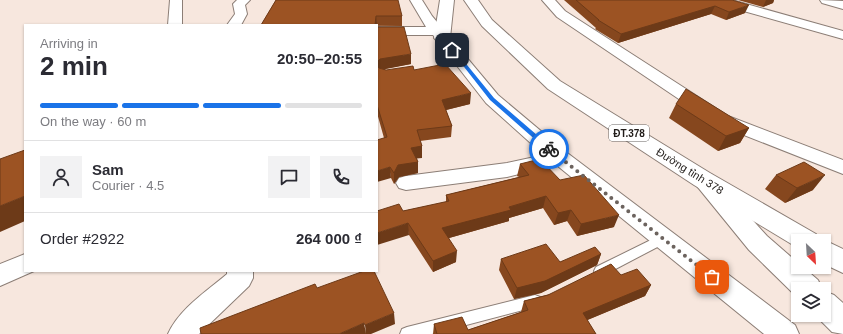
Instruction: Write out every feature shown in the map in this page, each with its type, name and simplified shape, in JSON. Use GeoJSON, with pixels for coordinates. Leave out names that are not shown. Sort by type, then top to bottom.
{"type":"FeatureCollection","features":[{"type":"Feature","properties":{"kind":"main road"},"geometry":{"type":"LineString","coordinates":[[439,34],[447,0]]}},
{"type":"Feature","properties":{"kind":"main road","name":"Đường tỉnh 378"},"geometry":{"type":"LineString","coordinates":[[471,0],[487,23],[554,85],[702,179],[795,234]]}},
{"type":"Feature","properties":{"kind":"main road"},"geometry":{"type":"LineString","coordinates":[[702,179],[758,243],[800,282]]}},
{"type":"Feature","properties":{"kind":"main road"},"geometry":{"type":"LineString","coordinates":[[831,255],[843,262]]}},
{"type":"Feature","properties":{"kind":"main road"},"geometry":{"type":"LineString","coordinates":[[831,311],[843,322]]}},
{"type":"Feature","properties":{"kind":"street"},"geometry":{"type":"LineString","coordinates":[[174,24],[176,0]]}},
{"type":"Feature","properties":{"kind":"street"},"geometry":{"type":"LineString","coordinates":[[235,24],[242,14],[239,4],[244,0]]}},
{"type":"Feature","properties":{"kind":"street"},"geometry":{"type":"LineString","coordinates":[[416,0],[426,18],[439,34],[455,63],[492,99],[559,157],[785,334]]}},
{"type":"Feature","properties":{"kind":"street"},"geometry":{"type":"LineString","coordinates":[[548,0],[561,14],[722,120],[843,168]]}},
{"type":"Feature","properties":{"kind":"street"},"geometry":{"type":"LineString","coordinates":[[720,0],[843,35]]}},
{"type":"Feature","properties":{"kind":"street"},"geometry":{"type":"LineString","coordinates":[[378,31],[439,34]]}},
{"type":"Feature","properties":{"kind":"street"},"geometry":{"type":"LineString","coordinates":[[406,183],[507,170],[559,157]]}},
{"type":"Feature","properties":{"kind":"street"},"geometry":{"type":"LineString","coordinates":[[0,276],[24,264]]}},
{"type":"Feature","properties":{"kind":"street"},"geometry":{"type":"LineString","coordinates":[[182,334],[190,324],[240,278],[240,272]]}},
{"type":"Feature","properties":{"kind":"lane"},"geometry":{"type":"LineString","coordinates":[[586,278],[663,239]]}},
{"type":"Feature","properties":{"kind":"lane"},"geometry":{"type":"LineString","coordinates":[[407,334],[544,299]]}},
{"type":"Feature","properties":{"kind":"building"},"geometry":{"type":"Polygon","coordinates":[[[276,0],[398,0],[402,16],[376,16],[375,24],[262,24],[276,0]]]}},
{"type":"Feature","properties":{"kind":"building"},"geometry":{"type":"Polygon","coordinates":[[[576,0],[732,0],[749,5],[729,12],[715,6],[621,34],[598,20],[576,0]]]}},
{"type":"Feature","properties":{"kind":"building"},"geometry":{"type":"Polygon","coordinates":[[[378,27],[404,27],[411,54],[380,59],[378,61],[378,27]]]}},
{"type":"Feature","properties":{"kind":"building"},"geometry":{"type":"Polygon","coordinates":[[[445,64],[471,93],[442,100],[452,126],[417,130],[422,146],[411,148],[418,162],[398,165],[394,173],[390,167],[378,171],[378,140],[387,137],[378,108],[378,66],[386,70],[413,66],[414,70],[445,64]]]}},
{"type":"Feature","properties":{"kind":"building"},"geometry":{"type":"Polygon","coordinates":[[[686,89],[749,128],[726,136],[676,104],[686,89]]]}},
{"type":"Feature","properties":{"kind":"building"},"geometry":{"type":"Polygon","coordinates":[[[24,150],[24,196],[0,206],[0,159],[24,150]]]}},
{"type":"Feature","properties":{"kind":"building"},"geometry":{"type":"Polygon","coordinates":[[[540,159],[560,180],[584,175],[619,215],[581,224],[571,210],[558,213],[546,196],[509,207],[511,210],[442,228],[457,251],[433,261],[408,223],[378,233],[378,211],[399,204],[403,211],[449,201],[446,195],[529,175],[520,164],[540,159]]]}},
{"type":"Feature","properties":{"kind":"building"},"geometry":{"type":"Polygon","coordinates":[[[804,162],[825,175],[797,188],[776,175],[804,162]]]}},
{"type":"Feature","properties":{"kind":"building"},"geometry":{"type":"Polygon","coordinates":[[[546,244],[560,262],[595,247],[601,254],[545,281],[517,288],[501,259],[546,244]]]}},
{"type":"Feature","properties":{"kind":"building"},"geometry":{"type":"Polygon","coordinates":[[[611,264],[621,275],[637,269],[651,285],[583,313],[596,334],[437,334],[434,324],[462,317],[468,330],[528,310],[524,301],[548,295],[611,264]]]}},
{"type":"Feature","properties":{"kind":"building"},"geometry":{"type":"Polygon","coordinates":[[[361,272],[374,272],[394,313],[365,325],[364,323],[339,334],[201,334],[200,328],[315,284],[317,288],[361,272]]]}},
{"type":"Feature","properties":{"kind":"way so far"},"geometry":{"type":"LineString","coordinates":[[549,149],[712,277]]}},
{"type":"Feature","properties":{"kind":"route"},"geometry":{"type":"LineString","coordinates":[[452,50],[492,99],[549,149]]}}]}
